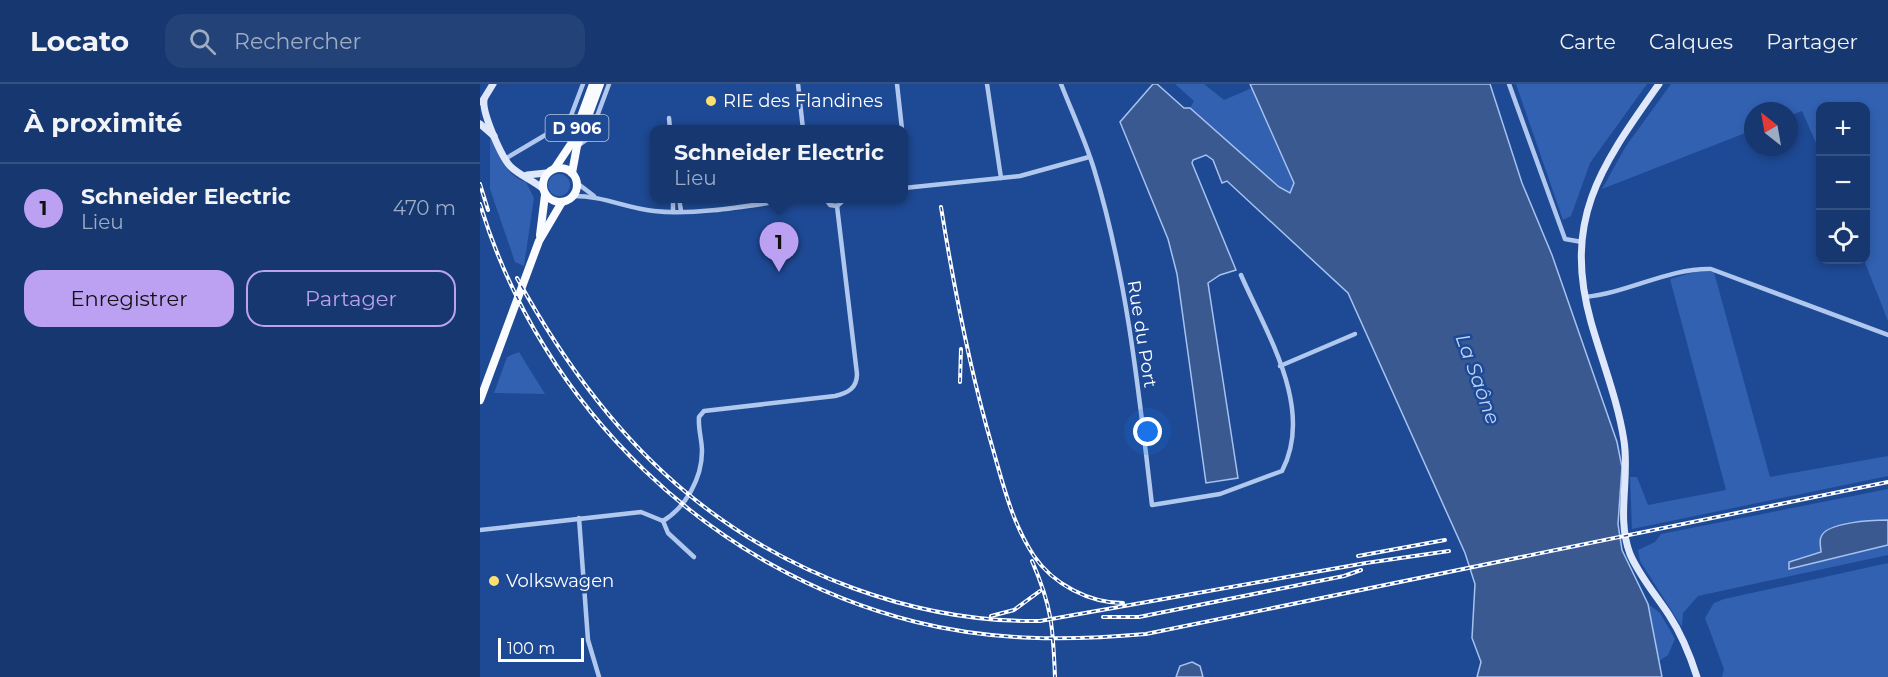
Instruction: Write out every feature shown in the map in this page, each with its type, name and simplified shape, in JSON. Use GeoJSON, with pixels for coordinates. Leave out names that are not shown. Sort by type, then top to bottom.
{"type":"FeatureCollection","features":[{"type":"Feature","properties":{"kind":"main road"},"geometry":{"type":"LineString","coordinates":[[493,84],[482,102],[484,119],[496,138],[504,159],[512,168],[527,176],[552,201],[562,202]]}},
{"type":"Feature","properties":{"kind":"main road","name":"D 906"},"geometry":{"type":"LineString","coordinates":[[555,168],[571,144],[593,84]]}},
{"type":"Feature","properties":{"kind":"main road","name":"D 906"},"geometry":{"type":"LineString","coordinates":[[572,173],[577,146],[600,84]]}},
{"type":"Feature","properties":{"kind":"main road"},"geometry":{"type":"LineString","coordinates":[[1659,84],[1601,171],[1587,211],[1582,242],[1585,297],[1624,439],[1626,471],[1623,511],[1627,542],[1639,571],[1688,647],[1697,677]]}},
{"type":"Feature","properties":{"kind":"main road"},"geometry":{"type":"LineString","coordinates":[[480,124],[496,138]]}},
{"type":"Feature","properties":{"kind":"main road"},"geometry":{"type":"LineString","coordinates":[[480,400],[539,241],[562,202],[573,196],[577,183],[572,173],[564,168],[555,168],[546,173],[527,176]]}},
{"type":"Feature","properties":{"kind":"main road"},"geometry":{"type":"LineString","coordinates":[[539,241],[546,173]]}},
{"type":"Feature","properties":{"kind":"street"},"geometry":{"type":"LineString","coordinates":[[504,159],[569,121],[583,84]]}},
{"type":"Feature","properties":{"kind":"street"},"geometry":{"type":"LineString","coordinates":[[577,146],[589,138],[609,84]]}},
{"type":"Feature","properties":{"kind":"street"},"geometry":{"type":"LineString","coordinates":[[798,84],[803,125]]}},
{"type":"Feature","properties":{"kind":"street"},"geometry":{"type":"LineString","coordinates":[[897,84],[902,125]]}},
{"type":"Feature","properties":{"kind":"street"},"geometry":{"type":"LineString","coordinates":[[987,84],[1000,178]]}},
{"type":"Feature","properties":{"kind":"street","name":"Rue du Port"},"geometry":{"type":"LineString","coordinates":[[1061,84],[1089,157],[1116,260],[1142,424],[1152,505],[1220,494],[1282,471],[1292,450],[1292,408],[1280,366],[1241,274]]}},
{"type":"Feature","properties":{"kind":"street"},"geometry":{"type":"LineString","coordinates":[[1509,84],[1565,239],[1582,242]]}},
{"type":"Feature","properties":{"kind":"street"},"geometry":{"type":"LineString","coordinates":[[669,118],[670,125]]}},
{"type":"Feature","properties":{"kind":"street"},"geometry":{"type":"LineString","coordinates":[[908,187],[1041,172],[1089,157]]}},
{"type":"Feature","properties":{"kind":"street"},"geometry":{"type":"LineString","coordinates":[[577,183],[594,196]]}},
{"type":"Feature","properties":{"kind":"street"},"geometry":{"type":"LineString","coordinates":[[573,196],[594,196],[638,208],[673,212],[756,203]]}},
{"type":"Feature","properties":{"kind":"street"},"geometry":{"type":"LineString","coordinates":[[673,203],[673,212]]}},
{"type":"Feature","properties":{"kind":"street"},"geometry":{"type":"LineString","coordinates":[[680,203],[681,211]]}},
{"type":"Feature","properties":{"kind":"street"},"geometry":{"type":"LineString","coordinates":[[829,203],[837,206],[840,203]]}},
{"type":"Feature","properties":{"kind":"street"},"geometry":{"type":"LineString","coordinates":[[663,521],[690,492],[697,480],[702,451],[698,422],[704,411],[835,396],[846,394],[854,387],[857,374],[837,206]]}},
{"type":"Feature","properties":{"kind":"street"},"geometry":{"type":"LineString","coordinates":[[1585,297],[1600,296],[1686,272],[1711,269],[1888,334]]}},
{"type":"Feature","properties":{"kind":"street"},"geometry":{"type":"LineString","coordinates":[[1280,366],[1355,334]]}},
{"type":"Feature","properties":{"kind":"street"},"geometry":{"type":"LineString","coordinates":[[480,530],[640,512],[663,521],[668,533],[694,557]]}},
{"type":"Feature","properties":{"kind":"street"},"geometry":{"type":"LineString","coordinates":[[579,518],[588,640],[599,677]]}},
{"type":"Feature","properties":{"kind":"shaded area"},"geometry":{"type":"Polygon","coordinates":[[[1175,84],[1204,84],[1224,100],[1252,88],[1294,183],[1290,193],[1279,187],[1190,108],[1194,101],[1175,84]]]}},
{"type":"Feature","properties":{"kind":"shaded area"},"geometry":{"type":"Polygon","coordinates":[[[1516,84],[1647,84],[1590,163],[1571,216],[1563,220],[1516,84]]]}},
{"type":"Feature","properties":{"kind":"shaded area"},"geometry":{"type":"Polygon","coordinates":[[[1671,84],[1888,84],[1888,321],[1866,264],[1870,264],[1870,102],[1816,102],[1816,143],[1802,111],[1798,113],[1798,102],[1744,102],[1744,134],[1602,189],[1626,146],[1671,84]]]}},
{"type":"Feature","properties":{"kind":"shaded area"},"geometry":{"type":"Polygon","coordinates":[[[490,137],[508,170],[526,182],[534,198],[524,266],[515,262],[490,189],[490,137]]]}},
{"type":"Feature","properties":{"kind":"shaded area"},"geometry":{"type":"Polygon","coordinates":[[[559,174],[567,177],[570,185],[567,193],[559,196],[551,193],[548,185],[551,177],[559,174]]]}},
{"type":"Feature","properties":{"kind":"shaded area"},"geometry":{"type":"Polygon","coordinates":[[[1695,272],[1714,272],[1770,477],[1888,456],[1888,476],[1632,529],[1630,477],[1637,477],[1648,505],[1726,490],[1670,279],[1695,272]]]}},
{"type":"Feature","properties":{"kind":"shaded area"},"geometry":{"type":"Polygon","coordinates":[[[519,352],[545,394],[494,393],[507,357],[519,352]]]}},
{"type":"Feature","properties":{"kind":"shaded area"},"geometry":{"type":"Polygon","coordinates":[[[1888,489],[1888,520],[1837,525],[1821,552],[1800,558],[1789,569],[1888,545],[1888,555],[1698,596],[1683,613],[1682,627],[1640,561],[1638,550],[1655,542],[1661,534],[1888,489]]]}},
{"type":"Feature","properties":{"kind":"shaded area"},"geometry":{"type":"Polygon","coordinates":[[[1888,563],[1888,677],[1722,677],[1724,669],[1705,618],[1714,603],[1888,563]]]}},
{"type":"Feature","properties":{"kind":"shaded area"},"geometry":{"type":"Polygon","coordinates":[[[1648,604],[1660,613],[1675,639],[1668,655],[1659,661],[1648,604]]]}},
{"type":"Feature","properties":{"kind":"water","name":"La Saône"},"geometry":{"type":"Polygon","coordinates":[[[1153,84],[1157,84],[1184,108],[1190,108],[1279,187],[1290,193],[1294,183],[1250,84],[1490,84],[1522,183],[1552,255],[1617,442],[1622,467],[1618,524],[1622,550],[1648,604],[1662,677],[1477,677],[1481,662],[1472,638],[1475,584],[1465,553],[1348,293],[1227,181],[1222,183],[1213,160],[1206,155],[1193,160],[1192,163],[1236,270],[1220,275],[1208,283],[1238,478],[1206,483],[1177,274],[1168,239],[1120,122],[1153,84]]]}},
{"type":"Feature","properties":{"kind":"water"},"geometry":{"type":"Polygon","coordinates":[[[1888,520],[1888,545],[1789,569],[1789,562],[1821,552],[1821,537],[1832,528],[1851,523],[1888,520]]]}},
{"type":"Feature","properties":{"kind":"water"},"geometry":{"type":"Polygon","coordinates":[[[1192,662],[1200,666],[1203,677],[1176,677],[1180,666],[1192,662]]]}},
{"type":"Feature","properties":{"kind":"railway"},"geometry":{"type":"LineString","coordinates":[[480,184],[488,210]]}},
{"type":"Feature","properties":{"kind":"railway"},"geometry":{"type":"LineString","coordinates":[[480,204],[508,278],[545,347],[590,412],[644,470],[704,521],[770,564],[841,598],[916,622],[945,628],[1030,638],[1088,638],[1146,634],[1888,482]]}},
{"type":"Feature","properties":{"kind":"railway"},"geometry":{"type":"LineString","coordinates":[[941,207],[976,387],[1014,517],[1034,556],[1051,575],[1085,596],[1123,603]]}},
{"type":"Feature","properties":{"kind":"railway"},"geometry":{"type":"LineString","coordinates":[[517,278],[552,337],[592,394],[638,447],[688,494],[726,523],[766,548],[809,570],[899,603],[946,613],[993,619],[1040,621],[1366,563],[1449,551]]}},
{"type":"Feature","properties":{"kind":"railway"},"geometry":{"type":"LineString","coordinates":[[960,382],[961,349]]}},
{"type":"Feature","properties":{"kind":"railway"},"geometry":{"type":"LineString","coordinates":[[1358,556],[1445,540]]}},
{"type":"Feature","properties":{"kind":"railway"},"geometry":{"type":"LineString","coordinates":[[1032,561],[1048,605],[1055,677]]}},
{"type":"Feature","properties":{"kind":"railway"},"geometry":{"type":"LineString","coordinates":[[1103,617],[1139,617],[1344,576],[1361,570]]}},
{"type":"Feature","properties":{"kind":"railway"},"geometry":{"type":"LineString","coordinates":[[991,616],[1014,610],[1040,591]]}},
{"type":"Feature","properties":{"kind":"place","name":"RIE des Flandines"},"geometry":{"type":"Point","coordinates":[711,101]}},
{"type":"Feature","properties":{"kind":"place","name":"Schneider Electric"},"geometry":{"type":"Point","coordinates":[779,272]}},
{"type":"Feature","properties":{"kind":"place","name":"Volkswagen"},"geometry":{"type":"Point","coordinates":[494,581]}}]}
